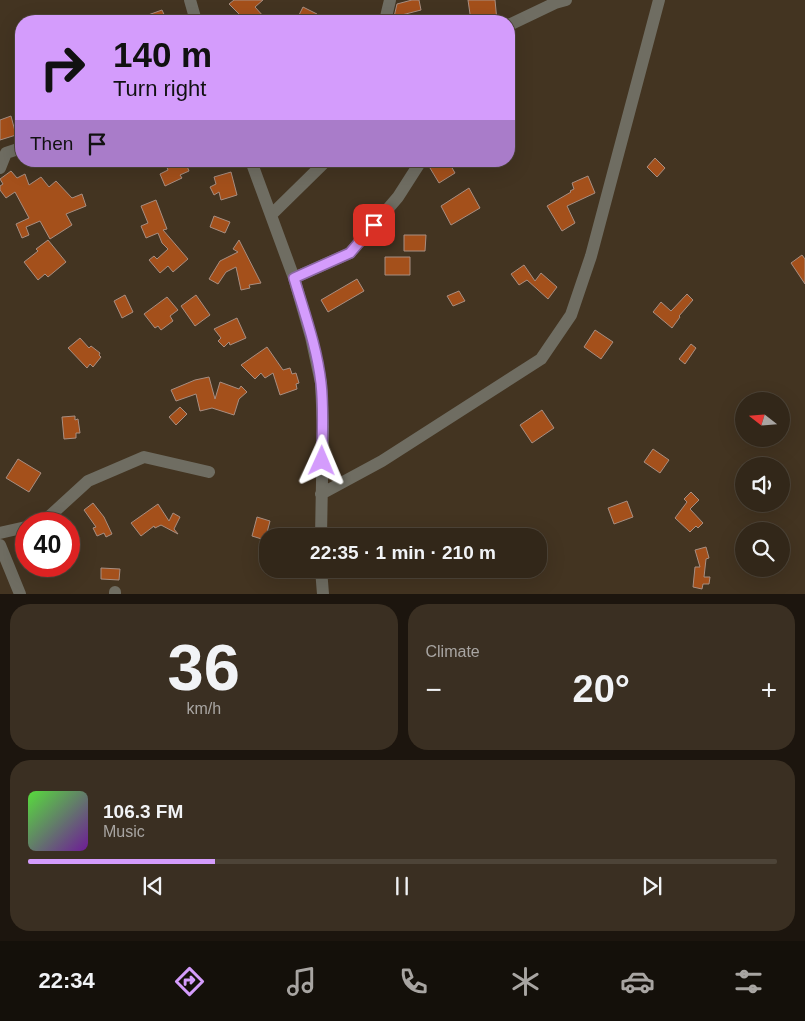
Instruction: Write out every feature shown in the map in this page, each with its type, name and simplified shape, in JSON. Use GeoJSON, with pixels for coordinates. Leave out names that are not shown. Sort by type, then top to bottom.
{"type":"FeatureCollection","features":[{"type":"Feature","properties":{"kind":"street"},"geometry":{"type":"LineString","coordinates":[[190,0],[194,15]]}},
{"type":"Feature","properties":{"kind":"street"},"geometry":{"type":"LineString","coordinates":[[386,15],[390,0]]}},
{"type":"Feature","properties":{"kind":"street"},"geometry":{"type":"LineString","coordinates":[[515,22],[555,3],[566,0]]}},
{"type":"Feature","properties":{"kind":"street"},"geometry":{"type":"LineString","coordinates":[[321,494],[382,461],[541,359],[571,315],[591,256],[659,0]]}},
{"type":"Feature","properties":{"kind":"street"},"geometry":{"type":"LineString","coordinates":[[0,168],[3,151]]}},
{"type":"Feature","properties":{"kind":"street"},"geometry":{"type":"LineString","coordinates":[[252,167],[294,278],[311,337],[321,383],[321,528]]}},
{"type":"Feature","properties":{"kind":"street"},"geometry":{"type":"LineString","coordinates":[[271,215],[320,167]]}},
{"type":"Feature","properties":{"kind":"street"},"geometry":{"type":"LineString","coordinates":[[294,278],[350,253],[398,197],[417,167]]}},
{"type":"Feature","properties":{"kind":"street"},"geometry":{"type":"LineString","coordinates":[[54,512],[88,481],[144,456],[209,472]]}},
{"type":"Feature","properties":{"kind":"street"},"geometry":{"type":"LineString","coordinates":[[0,533],[15,530]]}},
{"type":"Feature","properties":{"kind":"street"},"geometry":{"type":"LineString","coordinates":[[0,545],[20,594]]}},
{"type":"Feature","properties":{"kind":"street"},"geometry":{"type":"LineString","coordinates":[[322,578],[323,594]]}},
{"type":"Feature","properties":{"kind":"building"},"geometry":{"type":"Polygon","coordinates":[[[234,0],[263,0],[255,7],[262,15],[240,15],[229,4],[234,0]]]}},
{"type":"Feature","properties":{"kind":"building"},"geometry":{"type":"Polygon","coordinates":[[[419,0],[421,10],[394,15],[397,4],[419,0]]]}},
{"type":"Feature","properties":{"kind":"building"},"geometry":{"type":"Polygon","coordinates":[[[468,0],[495,0],[496,15],[470,15],[468,0]]]}},
{"type":"Feature","properties":{"kind":"building"},"geometry":{"type":"Polygon","coordinates":[[[303,7],[317,14],[317,15],[299,15],[303,7]]]}},
{"type":"Feature","properties":{"kind":"building"},"geometry":{"type":"Polygon","coordinates":[[[162,10],[164,15],[148,15],[162,10]]]}},
{"type":"Feature","properties":{"kind":"building"},"geometry":{"type":"Polygon","coordinates":[[[11,116],[15,135],[0,140],[0,120],[11,116]]]}},
{"type":"Feature","properties":{"kind":"building"},"geometry":{"type":"Polygon","coordinates":[[[655,158],[665,168],[657,177],[647,167],[655,158]]]}},
{"type":"Feature","properties":{"kind":"building"},"geometry":{"type":"Polygon","coordinates":[[[167,167],[187,167],[189,171],[180,175],[182,178],[165,186],[160,174],[168,170],[167,167]]]}},
{"type":"Feature","properties":{"kind":"building"},"geometry":{"type":"Polygon","coordinates":[[[452,167],[455,173],[439,183],[430,168],[452,167]]]}},
{"type":"Feature","properties":{"kind":"building"},"geometry":{"type":"Polygon","coordinates":[[[11,171],[17,178],[25,174],[29,185],[41,177],[49,187],[56,181],[72,198],[82,194],[86,206],[66,214],[72,225],[50,239],[40,221],[26,227],[29,235],[22,238],[16,224],[29,218],[15,192],[6,198],[0,190],[0,186],[3,184],[0,179],[11,171]]]}},
{"type":"Feature","properties":{"kind":"building"},"geometry":{"type":"Polygon","coordinates":[[[231,172],[237,195],[221,200],[219,192],[214,195],[210,187],[216,184],[214,177],[231,172]]]}},
{"type":"Feature","properties":{"kind":"building"},"geometry":{"type":"Polygon","coordinates":[[[588,176],[595,193],[567,206],[575,223],[562,231],[547,206],[571,192],[574,189],[572,183],[588,176]]]}},
{"type":"Feature","properties":{"kind":"building"},"geometry":{"type":"Polygon","coordinates":[[[469,188],[480,208],[451,225],[441,206],[469,188]]]}},
{"type":"Feature","properties":{"kind":"building"},"geometry":{"type":"Polygon","coordinates":[[[156,200],[167,229],[163,230],[188,259],[173,272],[168,266],[160,273],[149,260],[154,256],[157,259],[168,249],[162,243],[158,233],[146,238],[141,226],[148,223],[141,206],[156,200]]]}},
{"type":"Feature","properties":{"kind":"building"},"geometry":{"type":"Polygon","coordinates":[[[214,216],[230,222],[225,233],[210,227],[214,216]]]}},
{"type":"Feature","properties":{"kind":"building"},"geometry":{"type":"Polygon","coordinates":[[[404,235],[426,235],[425,251],[404,251],[404,235]]]}},
{"type":"Feature","properties":{"kind":"building"},"geometry":{"type":"Polygon","coordinates":[[[48,240],[66,262],[48,277],[45,274],[38,280],[24,262],[48,240]]]}},
{"type":"Feature","properties":{"kind":"building"},"geometry":{"type":"Polygon","coordinates":[[[239,240],[261,283],[249,285],[250,288],[241,290],[236,267],[226,272],[218,284],[209,279],[220,261],[238,252],[233,249],[239,240]]]}},
{"type":"Feature","properties":{"kind":"building"},"geometry":{"type":"Polygon","coordinates":[[[802,255],[805,259],[805,284],[791,263],[802,255]]]}},
{"type":"Feature","properties":{"kind":"building"},"geometry":{"type":"Polygon","coordinates":[[[385,257],[410,257],[410,275],[385,275],[385,257]]]}},
{"type":"Feature","properties":{"kind":"building"},"geometry":{"type":"Polygon","coordinates":[[[524,265],[535,281],[541,273],[557,287],[548,299],[527,280],[519,285],[511,274],[524,265]]]}},
{"type":"Feature","properties":{"kind":"building"},"geometry":{"type":"Polygon","coordinates":[[[357,279],[364,291],[328,312],[321,300],[357,279]]]}},
{"type":"Feature","properties":{"kind":"building"},"geometry":{"type":"Polygon","coordinates":[[[459,291],[465,301],[453,306],[447,296],[459,291]]]}},
{"type":"Feature","properties":{"kind":"building"},"geometry":{"type":"Polygon","coordinates":[[[687,294],[693,300],[679,316],[672,328],[653,312],[661,302],[671,311],[687,294]]]}},
{"type":"Feature","properties":{"kind":"building"},"geometry":{"type":"Polygon","coordinates":[[[125,295],[133,312],[122,318],[114,301],[125,295]]]}},
{"type":"Feature","properties":{"kind":"building"},"geometry":{"type":"Polygon","coordinates":[[[196,295],[210,315],[195,326],[181,306],[196,295]]]}},
{"type":"Feature","properties":{"kind":"building"},"geometry":{"type":"Polygon","coordinates":[[[167,297],[178,310],[170,316],[173,321],[161,330],[158,326],[155,328],[144,314],[167,297]]]}},
{"type":"Feature","properties":{"kind":"building"},"geometry":{"type":"Polygon","coordinates":[[[237,318],[246,338],[230,345],[229,342],[224,347],[218,341],[221,338],[214,329],[237,318]]]}},
{"type":"Feature","properties":{"kind":"building"},"geometry":{"type":"Polygon","coordinates":[[[595,330],[613,342],[601,359],[584,347],[595,330]]]}},
{"type":"Feature","properties":{"kind":"building"},"geometry":{"type":"Polygon","coordinates":[[[80,338],[89,348],[91,346],[100,353],[101,357],[93,367],[90,364],[87,368],[68,348],[80,338]]]}},
{"type":"Feature","properties":{"kind":"building"},"geometry":{"type":"Polygon","coordinates":[[[691,344],[696,348],[685,364],[679,359],[691,344]]]}},
{"type":"Feature","properties":{"kind":"building"},"geometry":{"type":"Polygon","coordinates":[[[267,347],[283,370],[290,368],[292,374],[296,373],[299,383],[296,384],[297,389],[280,395],[273,373],[265,378],[261,373],[255,379],[241,365],[267,347]]]}},
{"type":"Feature","properties":{"kind":"building"},"geometry":{"type":"Polygon","coordinates":[[[209,377],[215,399],[220,382],[239,389],[241,386],[247,392],[239,399],[234,415],[212,408],[200,411],[196,394],[176,401],[171,390],[195,380],[209,377]]]}},
{"type":"Feature","properties":{"kind":"building"},"geometry":{"type":"Polygon","coordinates":[[[180,407],[187,414],[176,425],[169,417],[180,407]]]}},
{"type":"Feature","properties":{"kind":"building"},"geometry":{"type":"Polygon","coordinates":[[[542,410],[554,428],[532,443],[520,425],[542,410]]]}},
{"type":"Feature","properties":{"kind":"building"},"geometry":{"type":"Polygon","coordinates":[[[75,416],[75,420],[78,419],[80,433],[76,433],[76,438],[64,439],[62,417],[75,416]]]}},
{"type":"Feature","properties":{"kind":"building"},"geometry":{"type":"Polygon","coordinates":[[[653,449],[669,460],[660,473],[644,462],[653,449]]]}},
{"type":"Feature","properties":{"kind":"building"},"geometry":{"type":"Polygon","coordinates":[[[18,459],[41,473],[29,492],[6,478],[18,459]]]}},
{"type":"Feature","properties":{"kind":"building"},"geometry":{"type":"Polygon","coordinates":[[[691,492],[699,500],[690,509],[703,523],[698,528],[696,526],[690,532],[675,518],[687,502],[684,499],[691,492]]]}},
{"type":"Feature","properties":{"kind":"building"},"geometry":{"type":"Polygon","coordinates":[[[627,501],[633,517],[614,524],[608,508],[627,501]]]}},
{"type":"Feature","properties":{"kind":"building"},"geometry":{"type":"Polygon","coordinates":[[[93,503],[104,517],[112,534],[106,537],[104,533],[97,536],[93,528],[96,527],[84,510],[93,503]]]}},
{"type":"Feature","properties":{"kind":"building"},"geometry":{"type":"Polygon","coordinates":[[[158,504],[169,521],[173,513],[180,517],[174,529],[178,534],[161,525],[155,528],[154,526],[141,536],[131,523],[158,504]]]}},
{"type":"Feature","properties":{"kind":"building"},"geometry":{"type":"Polygon","coordinates":[[[257,517],[270,521],[268,528],[259,528],[259,538],[252,536],[257,517]]]}},
{"type":"Feature","properties":{"kind":"building"},"geometry":{"type":"Polygon","coordinates":[[[706,547],[709,558],[706,559],[704,577],[710,577],[709,584],[703,584],[702,589],[693,587],[695,567],[700,567],[695,550],[706,547]]]}},
{"type":"Feature","properties":{"kind":"building"},"geometry":{"type":"Polygon","coordinates":[[[101,568],[120,569],[119,580],[101,579],[101,568]]]}},
{"type":"Feature","properties":{"kind":"route"},"geometry":{"type":"LineString","coordinates":[[322,461],[321,383],[311,337],[294,278],[350,253],[374,225]]}}]}
